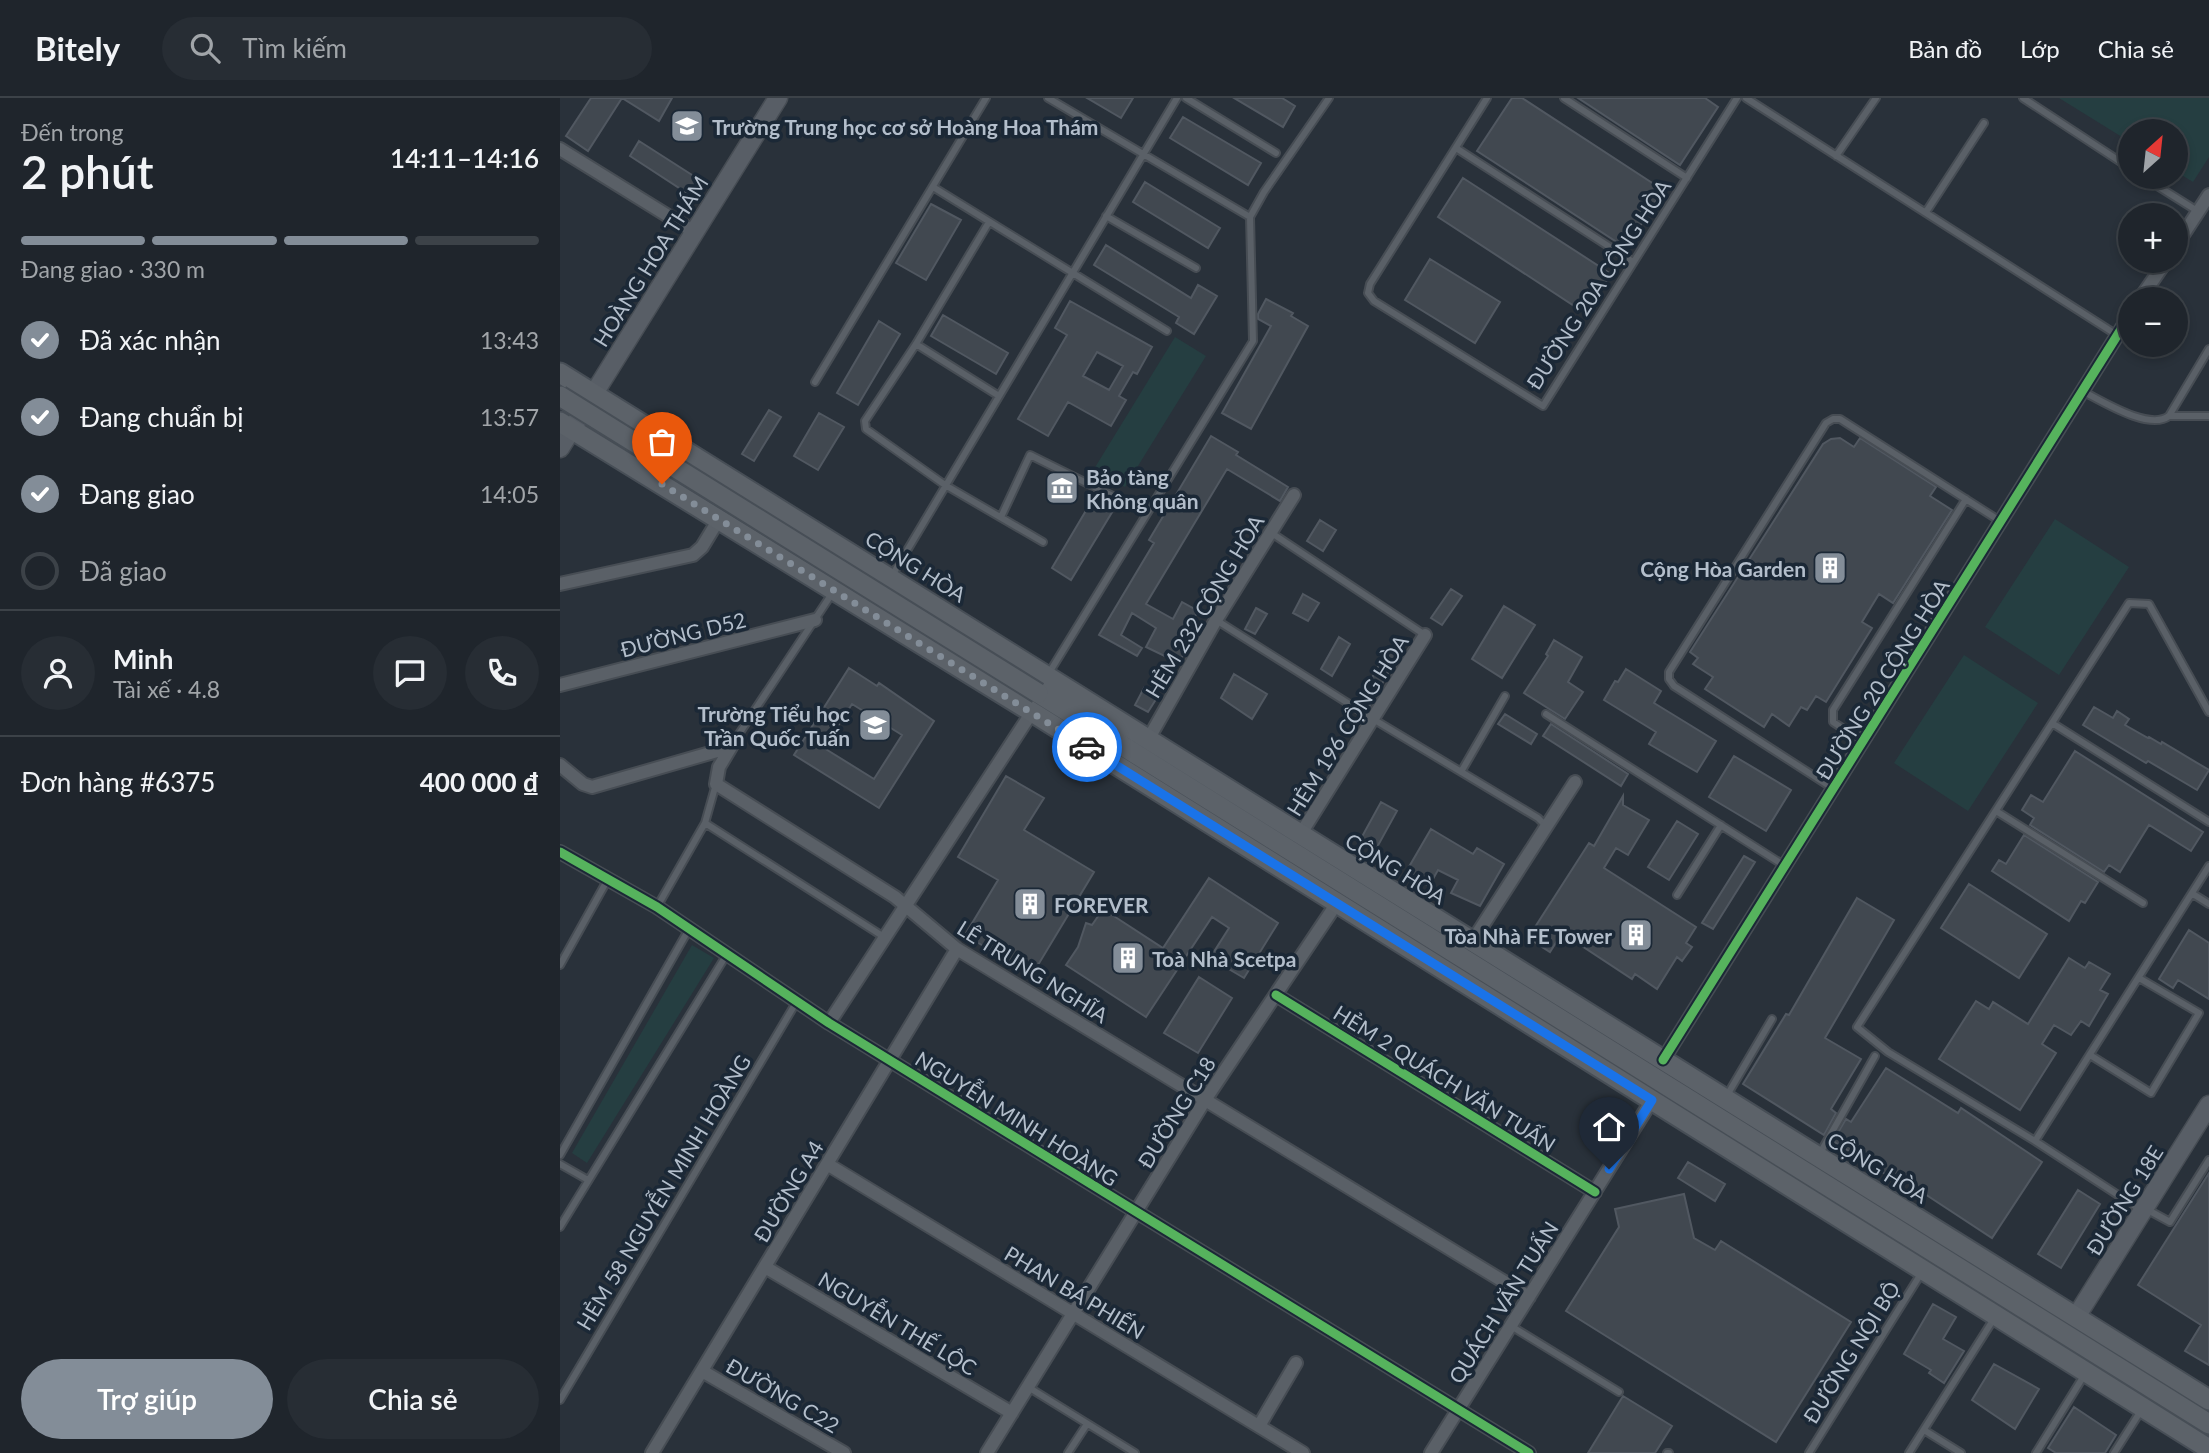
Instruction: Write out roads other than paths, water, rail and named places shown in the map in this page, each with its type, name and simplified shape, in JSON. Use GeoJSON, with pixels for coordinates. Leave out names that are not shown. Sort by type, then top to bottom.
{"type":"FeatureCollection","features":[{"type":"Feature","properties":{"kind":"main road","name":"HOÀNG HOA THÁM"},"geometry":{"type":"LineString","coordinates":[[560,447],[566,425],[595,394],[778,98]]}},
{"type":"Feature","properties":{"kind":"main road","name":"CỘNG HÒA"},"geometry":{"type":"LineString","coordinates":[[560,373],[2209,1401]]}},
{"type":"Feature","properties":{"kind":"main road","name":"CỘNG HÒA"},"geometry":{"type":"LineString","coordinates":[[560,396],[2209,1424]]}},
{"type":"Feature","properties":{"kind":"main road"},"geometry":{"type":"LineString","coordinates":[[566,425],[1032,712],[2209,1449]]}},
{"type":"Feature","properties":{"kind":"main road"},"geometry":{"type":"LineString","coordinates":[[662,484],[684,449]]}},
{"type":"Feature","properties":{"kind":"main road","name":"ĐƯỜNG 18E"},"geometry":{"type":"LineString","coordinates":[[2076,1317],[2209,1105]]}},
{"type":"Feature","properties":{"kind":"main road"},"geometry":{"type":"LineString","coordinates":[[2054,1352],[2076,1317]]}},
{"type":"Feature","properties":{"kind":"street"},"geometry":{"type":"LineString","coordinates":[[560,149],[694,232]]}},
{"type":"Feature","properties":{"kind":"street"},"geometry":{"type":"LineString","coordinates":[[2188,228],[2209,195]]}},
{"type":"Feature","properties":{"kind":"street","name":"ĐƯỜNG 20 CỘNG HÒA"},"geometry":{"type":"LineString","coordinates":[[1662,1060],[2117,335]]}},
{"type":"Feature","properties":{"kind":"street","name":"HẺM 232 CỘNG HÒA"},"geometry":{"type":"LineString","coordinates":[[1149,738],[1216,620],[1294,495]]}},
{"type":"Feature","properties":{"kind":"street"},"geometry":{"type":"LineString","coordinates":[[560,584],[693,555],[702,547],[719,519]]}},
{"type":"Feature","properties":{"kind":"street","name":"ĐƯỜNG D52"},"geometry":{"type":"LineString","coordinates":[[560,685],[815,620]]}},
{"type":"Feature","properties":{"kind":"street","name":"HẺM 196 CỘNG HÒA"},"geometry":{"type":"LineString","coordinates":[[1300,835],[1426,635]]}},
{"type":"Feature","properties":{"kind":"street"},"geometry":{"type":"LineString","coordinates":[[829,1023],[1032,712]]}},
{"type":"Feature","properties":{"kind":"street"},"geometry":{"type":"LineString","coordinates":[[560,765],[583,784],[592,787],[731,747]]}},
{"type":"Feature","properties":{"kind":"street"},"geometry":{"type":"LineString","coordinates":[[716,784],[719,767],[731,747]]}},
{"type":"Feature","properties":{"kind":"street"},"geometry":{"type":"LineString","coordinates":[[1472,942],[1575,782]]}},
{"type":"Feature","properties":{"kind":"street","name":"LÊ TRUNG NGHĨA"},"geometry":{"type":"LineString","coordinates":[[716,784],[905,906],[957,949],[1529,1297]]}},
{"type":"Feature","properties":{"kind":"street","name":"NGUYỄN MINH HOÀNG"},"geometry":{"type":"LineString","coordinates":[[560,852],[656,907],[829,1023],[1529,1453]]}},
{"type":"Feature","properties":{"kind":"street","name":"ĐƯỜNG C18"},"geometry":{"type":"LineString","coordinates":[[987,1453],[1205,1100],[1337,903]]}},
{"type":"Feature","properties":{"kind":"street","name":"ĐƯỜNG A4"},"geometry":{"type":"LineString","coordinates":[[652,1453],[957,949]]}},
{"type":"Feature","properties":{"kind":"street","name":"HẺM 2 QUÁCH VĂN TUẤN"},"geometry":{"type":"LineString","coordinates":[[1276,995],[1595,1192]]}},
{"type":"Feature","properties":{"kind":"street","name":"QUÁCH VĂN TUẤN"},"geometry":{"type":"LineString","coordinates":[[1431,1453],[1652,1100]]}},
{"type":"Feature","properties":{"kind":"street","name":"PHAN BÁ PHIẾN"},"geometry":{"type":"LineString","coordinates":[[827,1164],[1303,1453]]}},
{"type":"Feature","properties":{"kind":"street","name":"NGUYỄN THẾ LỘC"},"geometry":{"type":"LineString","coordinates":[[765,1267],[1012,1413]]}},
{"type":"Feature","properties":{"kind":"street"},"geometry":{"type":"LineString","coordinates":[[1259,1426],[1296,1363]]}},
{"type":"Feature","properties":{"kind":"street","name":"ĐƯỜNG C22"},"geometry":{"type":"LineString","coordinates":[[702,1371],[844,1453]]}},
{"type":"Feature","properties":{"kind":"lane"},"geometry":{"type":"LineString","coordinates":[[815,382],[986,98]]}},
{"type":"Feature","properties":{"kind":"lane"},"geometry":{"type":"LineString","coordinates":[[1048,98],[1250,217]]}},
{"type":"Feature","properties":{"kind":"lane"},"geometry":{"type":"LineString","coordinates":[[891,578],[1177,98]]}},
{"type":"Feature","properties":{"kind":"lane"},"geometry":{"type":"LineString","coordinates":[[1186,98],[1276,153]]}},
{"type":"Feature","properties":{"kind":"lane"},"geometry":{"type":"LineString","coordinates":[[1048,675],[1253,341],[1250,217],[1264,192],[1329,98]]}},
{"type":"Feature","properties":{"kind":"lane","name":"ĐƯỜNG 20A CỘNG HÒA"},"geometry":{"type":"LineString","coordinates":[[1487,98],[1370,284],[1368,293],[1374,301],[1543,406],[1737,98]]}},
{"type":"Feature","properties":{"kind":"lane"},"geometry":{"type":"LineString","coordinates":[[1564,98],[1687,178]]}},
{"type":"Feature","properties":{"kind":"lane"},"geometry":{"type":"LineString","coordinates":[[1746,98],[2117,335]]}},
{"type":"Feature","properties":{"kind":"lane"},"geometry":{"type":"LineString","coordinates":[[1836,156],[1876,98]]}},
{"type":"Feature","properties":{"kind":"lane"},"geometry":{"type":"LineString","coordinates":[[2023,98],[2118,160]]}},
{"type":"Feature","properties":{"kind":"lane"},"geometry":{"type":"LineString","coordinates":[[1926,212],[1984,122]]}},
{"type":"Feature","properties":{"kind":"lane"},"geometry":{"type":"LineString","coordinates":[[1456,148],[1633,262]]}},
{"type":"Feature","properties":{"kind":"lane"},"geometry":{"type":"LineString","coordinates":[[933,187],[1167,331]]}},
{"type":"Feature","properties":{"kind":"lane"},"geometry":{"type":"LineString","coordinates":[[2162,189],[2199,212]]}},
{"type":"Feature","properties":{"kind":"lane"},"geometry":{"type":"LineString","coordinates":[[1106,216],[1196,268]]}},
{"type":"Feature","properties":{"kind":"lane"},"geometry":{"type":"LineString","coordinates":[[989,222],[864,425],[946,485],[1043,542]]}},
{"type":"Feature","properties":{"kind":"lane"},"geometry":{"type":"LineString","coordinates":[[916,344],[999,396]]}},
{"type":"Feature","properties":{"kind":"lane"},"geometry":{"type":"LineString","coordinates":[[2082,391],[2135,417],[2150,421],[2163,420],[2169,416],[2209,349]]}},
{"type":"Feature","properties":{"kind":"lane"},"geometry":{"type":"LineString","coordinates":[[2169,416],[2209,416]]}},
{"type":"Feature","properties":{"kind":"lane"},"geometry":{"type":"LineString","coordinates":[[1834,789],[1674,686],[1669,679],[1669,672],[1826,423],[1833,419],[1840,418],[2000,521]]}},
{"type":"Feature","properties":{"kind":"lane"},"geometry":{"type":"LineString","coordinates":[[1001,517],[1030,455],[1147,513]]}},
{"type":"Feature","properties":{"kind":"lane"},"geometry":{"type":"LineString","coordinates":[[1863,742],[1833,722],[1833,710],[1966,499]]}},
{"type":"Feature","properties":{"kind":"lane"},"geometry":{"type":"LineString","coordinates":[[1270,532],[1426,635]]}},
{"type":"Feature","properties":{"kind":"lane"},"geometry":{"type":"LineString","coordinates":[[731,747],[834,590]]}},
{"type":"Feature","properties":{"kind":"lane"},"geometry":{"type":"LineString","coordinates":[[2209,712],[2149,604],[2129,603],[1857,1027],[1888,1052],[2144,1209],[2170,1222],[2209,1160]]}},
{"type":"Feature","properties":{"kind":"lane"},"geometry":{"type":"LineString","coordinates":[[1216,620],[1538,818],[1547,827]]}},
{"type":"Feature","properties":{"kind":"lane"},"geometry":{"type":"LineString","coordinates":[[1461,772],[1505,696]]}},
{"type":"Feature","properties":{"kind":"lane"},"geometry":{"type":"LineString","coordinates":[[1546,714],[1785,866]]}},
{"type":"Feature","properties":{"kind":"lane"},"geometry":{"type":"LineString","coordinates":[[2052,723],[2209,822]]}},
{"type":"Feature","properties":{"kind":"lane"},"geometry":{"type":"LineString","coordinates":[[656,907],[705,823],[716,784]]}},
{"type":"Feature","properties":{"kind":"lane"},"geometry":{"type":"LineString","coordinates":[[1996,811],[2143,903]]}},
{"type":"Feature","properties":{"kind":"lane"},"geometry":{"type":"LineString","coordinates":[[705,823],[884,937]]}},
{"type":"Feature","properties":{"kind":"lane"},"geometry":{"type":"LineString","coordinates":[[1677,895],[1721,825]]}},
{"type":"Feature","properties":{"kind":"lane"},"geometry":{"type":"LineString","coordinates":[[2035,1141],[2209,866]]}},
{"type":"Feature","properties":{"kind":"lane"},"geometry":{"type":"LineString","coordinates":[[560,965],[608,879]]}},
{"type":"Feature","properties":{"kind":"lane"},"geometry":{"type":"LineString","coordinates":[[2193,894],[2209,904]]}},
{"type":"Feature","properties":{"kind":"lane"},"geometry":{"type":"LineString","coordinates":[[560,1156],[689,929]]}},
{"type":"Feature","properties":{"kind":"lane"},"geometry":{"type":"LineString","coordinates":[[560,1227],[727,954]]}},
{"type":"Feature","properties":{"kind":"lane"},"geometry":{"type":"LineString","coordinates":[[2090,1055],[2151,1093],[2199,1013],[2139,978]]}},
{"type":"Feature","properties":{"kind":"lane","name":"HẺM 58 NGUYỄN MINH HOÀNG"},"geometry":{"type":"LineString","coordinates":[[560,1400],[797,1001]]}},
{"type":"Feature","properties":{"kind":"lane"},"geometry":{"type":"LineString","coordinates":[[1726,1099],[1772,1019]]}},
{"type":"Feature","properties":{"kind":"lane"},"geometry":{"type":"LineString","coordinates":[[1818,1157],[1875,1056]]}},
{"type":"Feature","properties":{"kind":"lane"},"geometry":{"type":"LineString","coordinates":[[560,1164],[588,1180]]}},
{"type":"Feature","properties":{"kind":"lane","name":"ĐƯỜNG NỘI BỘ"},"geometry":{"type":"LineString","coordinates":[[1809,1453],[1923,1270]]}},
{"type":"Feature","properties":{"kind":"lane"},"geometry":{"type":"LineString","coordinates":[[1909,1453],[1996,1315]]}},
{"type":"Feature","properties":{"kind":"lane"},"geometry":{"type":"LineString","coordinates":[[1511,1326],[1619,1392]]}},
{"type":"Feature","properties":{"kind":"lane"},"geometry":{"type":"LineString","coordinates":[[2036,1453],[2086,1372]]}},
{"type":"Feature","properties":{"kind":"lane"},"geometry":{"type":"LineString","coordinates":[[1028,1387],[1135,1453]]}},
{"type":"Feature","properties":{"kind":"lane"},"geometry":{"type":"LineString","coordinates":[[2114,1453],[2143,1408]]}},
{"type":"Feature","properties":{"kind":"lane"},"geometry":{"type":"LineString","coordinates":[[1068,1453],[1087,1424]]}},
{"type":"Feature","properties":{"kind":"lane"},"geometry":{"type":"LineString","coordinates":[[1924,1430],[1961,1453]]}},
{"type":"Feature","properties":{"kind":"place","name":"Trường Trung học cơ sở Hoàng Hoa Thám"},"geometry":{"type":"Point","coordinates":[687,126]}},
{"type":"Feature","properties":{"kind":"place","name":"Bảo tàng Không quân"},"geometry":{"type":"Point","coordinates":[1062,488]}},
{"type":"Feature","properties":{"kind":"place","name":"Cộng Hòa Garden"},"geometry":{"type":"Point","coordinates":[1830,568]}},
{"type":"Feature","properties":{"kind":"place","name":"Trường Tiểu học Trần Quốc Tuấn"},"geometry":{"type":"Point","coordinates":[875,725]}},
{"type":"Feature","properties":{"kind":"place","name":"FOREVER"},"geometry":{"type":"Point","coordinates":[1030,904]}},
{"type":"Feature","properties":{"kind":"place","name":"Tòa Nhà FE Tower"},"geometry":{"type":"Point","coordinates":[1636,935]}},
{"type":"Feature","properties":{"kind":"place","name":"Toà Nhà Scetpa"},"geometry":{"type":"Point","coordinates":[1128,958]}}]}
